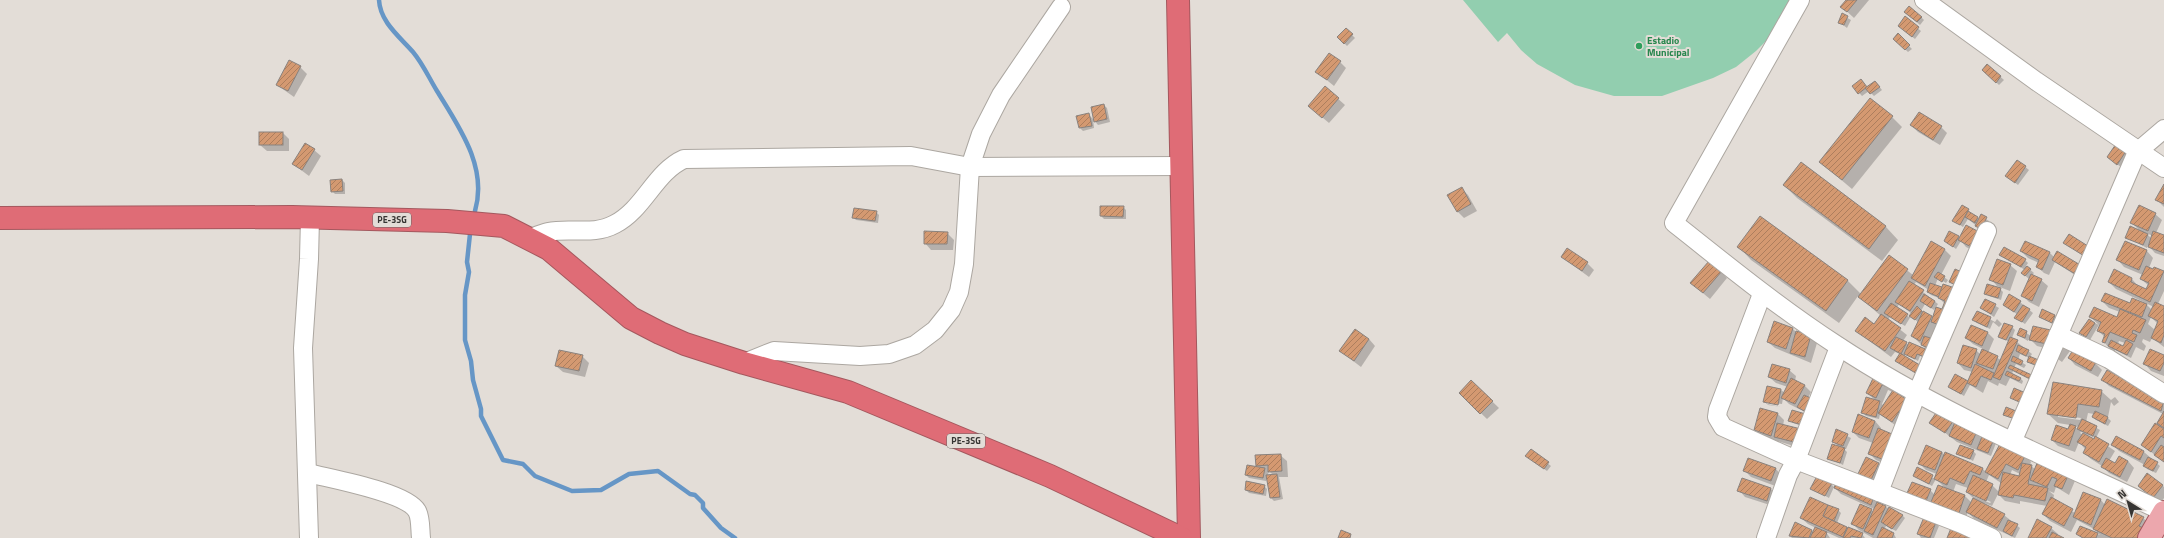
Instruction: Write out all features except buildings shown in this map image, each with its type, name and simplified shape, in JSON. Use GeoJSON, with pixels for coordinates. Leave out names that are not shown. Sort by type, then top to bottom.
{"type":"FeatureCollection","features":[{"type":"Feature","properties":{"kind":"highway"},"geometry":{"type":"LineString","coordinates":[[1178,0],[1189,538]]}},
{"type":"Feature","properties":{"kind":"highway","name":"PE-3SG"},"geometry":{"type":"LineString","coordinates":[[0,218],[194,216],[447,221],[504,226],[531,238],[549,249],[631,318],[685,344],[744,363],[848,392],[1050,476],[1182,538]]}},
{"type":"Feature","properties":{"kind":"main road"},"geometry":{"type":"LineString","coordinates":[[2148,538],[2164,512]]}},
{"type":"Feature","properties":{"kind":"street"},"geometry":{"type":"LineString","coordinates":[[1800,0],[1674,223],[1762,294],[1839,347],[1917,393],[2164,512]]}},
{"type":"Feature","properties":{"kind":"street"},"geometry":{"type":"LineString","coordinates":[[1924,0],[2137,152],[2164,168]]}},
{"type":"Feature","properties":{"kind":"street"},"geometry":{"type":"LineString","coordinates":[[744,363],[774,351],[860,356],[889,354],[915,345],[935,330],[951,310],[959,292],[964,257],[970,167],[981,134],[1001,95],[1061,7]]}},
{"type":"Feature","properties":{"kind":"street"},"geometry":{"type":"LineString","coordinates":[[2013,440],[2137,152],[2164,130]]}},
{"type":"Feature","properties":{"kind":"street"},"geometry":{"type":"LineString","coordinates":[[531,238],[549,232],[591,232],[615,224],[646,197],[666,170],[684,159],[911,156],[970,167],[1182,166]]}},
{"type":"Feature","properties":{"kind":"street"},"geometry":{"type":"LineString","coordinates":[[309,538],[303,348],[309,259],[310,218]]}},
{"type":"Feature","properties":{"kind":"street"},"geometry":{"type":"LineString","coordinates":[[1879,492],[1917,393],[1987,231]]}},
{"type":"Feature","properties":{"kind":"street"},"geometry":{"type":"LineString","coordinates":[[1762,294],[1718,410],[1718,417],[1723,427],[1796,460],[1992,538]]}},
{"type":"Feature","properties":{"kind":"street"},"geometry":{"type":"LineString","coordinates":[[2058,336],[2109,359],[2164,394]]}},
{"type":"Feature","properties":{"kind":"street"},"geometry":{"type":"LineString","coordinates":[[1770,537],[1788,475],[1796,460],[1839,347]]}},
{"type":"Feature","properties":{"kind":"street"},"geometry":{"type":"LineString","coordinates":[[308,473],[386,492],[413,506],[419,515],[421,538]]}},
{"type":"Feature","properties":{"kind":"green space","name":"Estadio Municipal"},"geometry":{"type":"Polygon","coordinates":[[[1463,0],[1796,0],[1779,28],[1756,51],[1736,67],[1713,78],[1662,96],[1614,96],[1575,85],[1537,64],[1521,50],[1507,33],[1498,42],[1463,0]]]}},
{"type":"Feature","properties":{"kind":"waterway"},"geometry":{"type":"LineString","coordinates":[[379,0],[380,8],[387,22],[420,61],[462,133],[469,148],[478,179],[478,195],[475,211]]}},
{"type":"Feature","properties":{"kind":"waterway"},"geometry":{"type":"LineString","coordinates":[[470,234],[467,262],[469,272],[465,295],[465,340],[471,361],[473,380],[481,409],[481,416],[503,460],[523,464],[535,476],[572,491],[601,490],[629,474],[658,471],[690,494],[695,495],[703,503],[703,508],[721,528],[735,538]]}},
{"type":"Feature","properties":{"kind":"place","name":"Estadio Municipal"},"geometry":{"type":"Point","coordinates":[1639,46]}}]}
